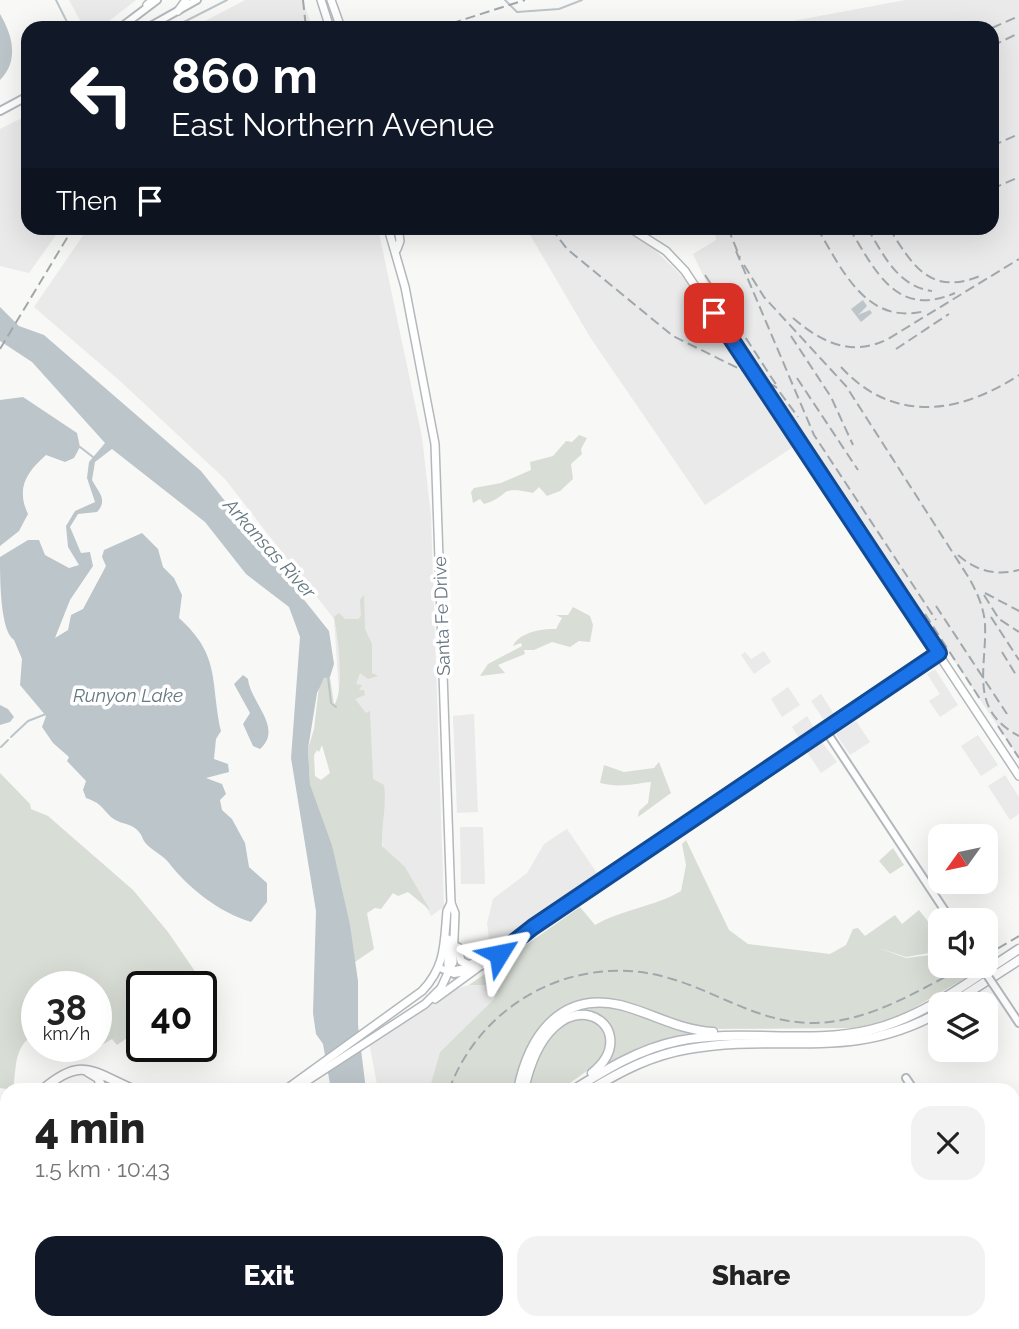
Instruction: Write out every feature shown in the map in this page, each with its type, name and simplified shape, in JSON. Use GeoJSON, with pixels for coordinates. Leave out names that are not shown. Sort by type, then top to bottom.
{"type":"FeatureCollection","features":[{"type":"Feature","properties":{"kind":"highway"},"geometry":{"type":"LineString","coordinates":[[583,1083],[616,1064],[655,1047],[698,1038],[850,1034],[887,1026],[937,1003],[1019,949]]}},
{"type":"Feature","properties":{"kind":"highway"},"geometry":{"type":"LineString","coordinates":[[970,992],[1019,960]]}},
{"type":"Feature","properties":{"kind":"highway"},"geometry":{"type":"LineString","coordinates":[[519,1083],[524,1060],[537,1036],[555,1018],[580,1006],[615,1004],[684,1028],[754,1035]]}},
{"type":"Feature","properties":{"kind":"highway"},"geometry":{"type":"LineString","coordinates":[[525,1083],[530,1061],[542,1038],[566,1018],[586,1014],[598,1019],[607,1029],[610,1052],[601,1066],[580,1083]]}},
{"type":"Feature","properties":{"kind":"highway"},"geometry":{"type":"LineString","coordinates":[[603,1083],[642,1062],[674,1051],[708,1046],[865,1041],[902,1031],[928,1018]]}},
{"type":"Feature","properties":{"kind":"highway"},"geometry":{"type":"LineString","coordinates":[[608,1083],[642,1062]]}},
{"type":"Feature","properties":{"kind":"highway"},"geometry":{"type":"LineString","coordinates":[[52,1083],[66,1073],[84,1068],[98,1071],[121,1083]]}},
{"type":"Feature","properties":{"kind":"highway"},"geometry":{"type":"LineString","coordinates":[[61,1083],[82,1071],[94,1075],[99,1083]]}},
{"type":"Feature","properties":{"kind":"main road"},"geometry":{"type":"LineString","coordinates":[[178,11],[186,0]]}},
{"type":"Feature","properties":{"kind":"main road"},"geometry":{"type":"LineString","coordinates":[[321,0],[328,21]]}},
{"type":"Feature","properties":{"kind":"main road"},"geometry":{"type":"LineString","coordinates":[[331,0],[338,21]]}},
{"type":"Feature","properties":{"kind":"main road"},"geometry":{"type":"LineString","coordinates":[[391,235],[397,249]]}},
{"type":"Feature","properties":{"kind":"main road"},"geometry":{"type":"LineString","coordinates":[[397,249],[399,235]]}},
{"type":"Feature","properties":{"kind":"main road"},"geometry":{"type":"LineString","coordinates":[[641,235],[659,246],[685,271],[1019,776]]}},
{"type":"Feature","properties":{"kind":"main road","name":"Santa Fe Drive"},"geometry":{"type":"LineString","coordinates":[[397,249],[430,409],[438,476],[451,903],[440,968]]}},
{"type":"Feature","properties":{"kind":"main road","name":"Santa Fe Drive"},"geometry":{"type":"LineString","coordinates":[[425,1004],[451,971],[455,913],[451,903]]}},
{"type":"Feature","properties":{"kind":"main road"},"geometry":{"type":"LineString","coordinates":[[446,921],[451,971]]}},
{"type":"Feature","properties":{"kind":"main road"},"geometry":{"type":"LineString","coordinates":[[454,942],[458,944],[461,961],[469,965],[479,963]]}},
{"type":"Feature","properties":{"kind":"main road"},"geometry":{"type":"LineString","coordinates":[[366,1035],[425,1004],[479,963]]}},
{"type":"Feature","properties":{"kind":"main road"},"geometry":{"type":"LineString","coordinates":[[296,1083],[366,1035],[422,990],[440,968]]}},
{"type":"Feature","properties":{"kind":"main road"},"geometry":{"type":"LineString","coordinates":[[301,1083],[321,1066]]}},
{"type":"Feature","properties":{"kind":"street"},"geometry":{"type":"LineString","coordinates":[[160,21],[197,0]]}},
{"type":"Feature","properties":{"kind":"street"},"geometry":{"type":"LineString","coordinates":[[129,21],[153,2]]}},
{"type":"Feature","properties":{"kind":"street"},"geometry":{"type":"LineString","coordinates":[[0,111],[21,100]]}},
{"type":"Feature","properties":{"kind":"street"},"geometry":{"type":"LineString","coordinates":[[440,968],[451,971],[479,963],[939,653]]}},
{"type":"Feature","properties":{"kind":"street"},"geometry":{"type":"LineString","coordinates":[[826,731],[943,908]]}},
{"type":"Feature","properties":{"kind":"street"},"geometry":{"type":"LineString","coordinates":[[989,978],[1019,1023]]}},
{"type":"Feature","properties":{"kind":"street"},"geometry":{"type":"LineString","coordinates":[[906,1079],[909,1083]]}},
{"type":"Feature","properties":{"kind":"shaded area"},"geometry":{"type":"Polygon","coordinates":[[[69,0],[136,0],[109,21],[80,21],[69,0]]]}},
{"type":"Feature","properties":{"kind":"shaded area"},"geometry":{"type":"Polygon","coordinates":[[[245,0],[303,0],[310,21],[205,21],[245,0]]]}},
{"type":"Feature","properties":{"kind":"shaded area"},"geometry":{"type":"Polygon","coordinates":[[[905,0],[1019,0],[1019,758],[718,307],[693,254],[716,240],[715,235],[999,235],[999,21],[793,21],[905,0]]]}},
{"type":"Feature","properties":{"kind":"shaded area"},"geometry":{"type":"Polygon","coordinates":[[[21,118],[21,235],[56,235],[29,273],[0,266],[0,129],[21,118]]]}},
{"type":"Feature","properties":{"kind":"shaded area"},"geometry":{"type":"Polygon","coordinates":[[[83,235],[379,235],[422,437],[431,516],[444,907],[431,916],[404,867],[383,847],[371,780],[339,693],[334,619],[225,479],[119,380],[34,307],[83,235]]]}},
{"type":"Feature","properties":{"kind":"shaded area"},"geometry":{"type":"Polygon","coordinates":[[[530,235],[632,235],[654,249],[685,279],[796,445],[705,505],[590,337],[530,235]]]}},
{"type":"Feature","properties":{"kind":"shaded area"},"geometry":{"type":"Polygon","coordinates":[[[579,435],[587,438],[581,449],[582,454],[571,464],[573,479],[560,491],[547,496],[539,487],[533,493],[514,490],[484,504],[480,499],[473,503],[471,492],[474,488],[501,483],[531,470],[530,462],[553,456],[566,441],[572,442],[579,435]]]}},
{"type":"Feature","properties":{"kind":"shaded area"},"geometry":{"type":"Polygon","coordinates":[[[364,595],[365,629],[372,644],[372,673],[378,676],[368,679],[360,673],[356,684],[362,685],[359,690],[364,690],[365,695],[355,699],[366,713],[370,711],[373,779],[384,785],[382,846],[405,867],[430,910],[408,892],[398,896],[393,893],[381,909],[375,908],[367,913],[374,949],[355,962],[332,845],[310,784],[308,749],[314,729],[319,686],[325,677],[330,677],[334,705],[339,688],[340,662],[334,617],[339,613],[345,619],[358,619],[361,616],[360,600],[364,595]],[[322,745],[314,755],[315,776],[321,780],[330,773],[322,745]]]}},
{"type":"Feature","properties":{"kind":"shaded area"},"geometry":{"type":"Polygon","coordinates":[[[573,607],[590,616],[593,625],[590,642],[579,641],[570,647],[552,642],[534,650],[524,650],[525,654],[498,665],[505,673],[480,676],[488,664],[522,646],[521,643],[513,646],[520,638],[544,629],[556,629],[562,618],[556,615],[568,615],[573,607]]]}},
{"type":"Feature","properties":{"kind":"shaded area"},"geometry":{"type":"Polygon","coordinates":[[[764,651],[771,662],[754,674],[741,655],[745,652],[751,659],[764,651]]]}},
{"type":"Feature","properties":{"kind":"shaded area"},"geometry":{"type":"Polygon","coordinates":[[[935,669],[958,705],[940,717],[929,701],[940,694],[927,674],[935,669]]]}},
{"type":"Feature","properties":{"kind":"shaded area"},"geometry":{"type":"Polygon","coordinates":[[[788,687],[800,705],[782,717],[771,699],[788,687]]]}},
{"type":"Feature","properties":{"kind":"shaded area"},"geometry":{"type":"Polygon","coordinates":[[[821,694],[834,714],[824,720],[811,701],[821,694]]]}},
{"type":"Feature","properties":{"kind":"shaded area"},"geometry":{"type":"Polygon","coordinates":[[[474,714],[478,812],[457,813],[453,716],[474,714]]]}},
{"type":"Feature","properties":{"kind":"shaded area"},"geometry":{"type":"Polygon","coordinates":[[[807,716],[814,728],[799,738],[792,727],[807,716]]]}},
{"type":"Feature","properties":{"kind":"shaded area"},"geometry":{"type":"Polygon","coordinates":[[[856,721],[870,742],[850,755],[836,734],[856,721]]]}},
{"type":"Feature","properties":{"kind":"shaded area"},"geometry":{"type":"Polygon","coordinates":[[[978,735],[998,765],[981,776],[961,746],[978,735]]]}},
{"type":"Feature","properties":{"kind":"shaded area"},"geometry":{"type":"Polygon","coordinates":[[[822,742],[837,762],[821,773],[807,752],[822,742]]]}},
{"type":"Feature","properties":{"kind":"shaded area"},"geometry":{"type":"Polygon","coordinates":[[[659,762],[671,793],[638,817],[639,811],[648,803],[651,782],[619,785],[600,783],[604,765],[624,772],[654,768],[659,762]]]}},
{"type":"Feature","properties":{"kind":"shaded area"},"geometry":{"type":"Polygon","coordinates":[[[0,773],[30,804],[31,809],[48,816],[133,890],[168,932],[195,971],[126,971],[126,1039],[117,1045],[112,1039],[112,971],[21,971],[21,1048],[14,1083],[0,1083],[0,773]]]}},
{"type":"Feature","properties":{"kind":"shaded area"},"geometry":{"type":"Polygon","coordinates":[[[1005,775],[1019,797],[1019,814],[1010,820],[988,786],[1005,775]]]}},
{"type":"Feature","properties":{"kind":"shaded area"},"geometry":{"type":"Polygon","coordinates":[[[460,827],[483,827],[485,884],[461,884],[460,827]]]}},
{"type":"Feature","properties":{"kind":"shaded area"},"geometry":{"type":"Polygon","coordinates":[[[567,829],[599,876],[490,948],[487,923],[493,899],[527,873],[544,844],[567,829]]]}},
{"type":"Feature","properties":{"kind":"shaded area"},"geometry":{"type":"Polygon","coordinates":[[[686,840],[729,930],[748,944],[830,954],[846,945],[853,929],[858,928],[865,936],[895,915],[902,924],[919,910],[928,921],[928,953],[906,957],[876,947],[906,958],[928,955],[928,978],[966,978],[941,992],[928,992],[928,1000],[903,1014],[861,1028],[706,1029],[595,1000],[561,1017],[539,1032],[525,1053],[516,1083],[431,1083],[440,1052],[495,998],[485,985],[469,985],[580,907],[595,925],[681,891],[686,865],[682,844],[686,840]]]}},
{"type":"Feature","properties":{"kind":"shaded area"},"geometry":{"type":"Polygon","coordinates":[[[893,848],[904,865],[890,874],[879,861],[893,848]]]}},
{"type":"Feature","properties":{"kind":"shaded area"},"geometry":{"type":"Polygon","coordinates":[[[469,985],[485,985],[495,998],[440,1052],[431,1083],[377,1083],[369,1042],[452,990],[469,985]]]}},
{"type":"Feature","properties":{"kind":"shaded area"},"geometry":{"type":"Polygon","coordinates":[[[601,1006],[626,1010],[689,1033],[640,1047],[609,1064],[613,1037],[605,1022],[584,1009],[601,1006]]]}},
{"type":"Feature","properties":{"kind":"shaded area"},"geometry":{"type":"Polygon","coordinates":[[[587,1017],[601,1025],[607,1040],[601,1061],[570,1083],[528,1083],[545,1043],[552,1034],[573,1020],[587,1017]]]}},
{"type":"Feature","properties":{"kind":"water"},"geometry":{"type":"Polygon","coordinates":[[[0,14],[11,40],[12,57],[0,80],[0,14]]]}},
{"type":"Feature","properties":{"kind":"water"},"geometry":{"type":"Polygon","coordinates":[[[863,300],[867,306],[858,315],[870,310],[872,313],[861,322],[851,309],[863,300]]]}},
{"type":"Feature","properties":{"kind":"water","name":"Runyon Lake"},"geometry":{"type":"Polygon","coordinates":[[[0,307],[19,326],[44,335],[201,471],[329,631],[334,664],[330,677],[324,678],[317,693],[308,749],[310,784],[332,845],[350,925],[358,981],[358,1025],[365,1083],[330,1083],[323,1044],[316,1034],[313,1013],[316,911],[291,758],[300,637],[289,607],[246,574],[205,522],[112,449],[95,462],[92,480],[101,496],[102,504],[97,512],[78,514],[70,527],[81,553],[90,552],[93,566],[70,600],[55,638],[68,630],[71,615],[83,609],[106,566],[102,557],[104,550],[142,533],[158,549],[163,567],[174,578],[182,595],[179,618],[202,645],[212,670],[221,731],[216,739],[214,759],[228,764],[229,772],[206,778],[222,784],[226,794],[220,800],[222,810],[232,819],[245,843],[249,867],[267,883],[267,902],[251,922],[205,898],[143,840],[136,829],[114,820],[98,804],[86,798],[83,790],[86,781],[42,727],[46,716],[20,685],[22,659],[9,635],[3,615],[0,557],[28,540],[39,540],[45,555],[69,568],[79,565],[68,547],[66,526],[75,511],[95,502],[87,478],[89,462],[105,443],[32,362],[0,341],[0,307]]]}},
{"type":"Feature","properties":{"kind":"water"},"geometry":{"type":"Polygon","coordinates":[[[23,397],[77,433],[80,447],[74,458],[65,462],[46,455],[33,468],[23,489],[28,514],[19,531],[0,546],[0,400],[23,397]]]}},
{"type":"Feature","properties":{"kind":"water"},"geometry":{"type":"Polygon","coordinates":[[[243,675],[248,679],[269,732],[260,749],[253,746],[243,724],[250,713],[234,684],[243,675]]]}},
{"type":"Feature","properties":{"kind":"water"},"geometry":{"type":"Polygon","coordinates":[[[0,705],[8,709],[14,717],[10,722],[0,725],[0,705]]]}},
{"type":"Feature","properties":{"kind":"waterway"},"geometry":{"type":"LineString","coordinates":[[56,0],[66,21]]}},
{"type":"Feature","properties":{"kind":"waterway"},"geometry":{"type":"LineString","coordinates":[[186,21],[227,0]]}},
{"type":"Feature","properties":{"kind":"waterway"},"geometry":{"type":"LineString","coordinates":[[505,0],[517,12],[559,9],[582,0]]}},
{"type":"Feature","properties":{"kind":"waterway"},"geometry":{"type":"LineString","coordinates":[[80,447],[93,457]]}},
{"type":"Feature","properties":{"kind":"waterway"},"geometry":{"type":"LineString","coordinates":[[328,677],[331,703],[336,707]]}},
{"type":"Feature","properties":{"kind":"waterway"},"geometry":{"type":"LineString","coordinates":[[11,737],[28,721],[46,714]]}},
{"type":"Feature","properties":{"kind":"waterway"},"geometry":{"type":"LineString","coordinates":[[1,747],[8,740]]}},
{"type":"Feature","properties":{"kind":"railway"},"geometry":{"type":"LineString","coordinates":[[303,0],[305,21]]}},
{"type":"Feature","properties":{"kind":"railway"},"geometry":{"type":"LineString","coordinates":[[459,21],[525,0]]}},
{"type":"Feature","properties":{"kind":"railway"},"geometry":{"type":"LineString","coordinates":[[999,25],[1019,16]]}},
{"type":"Feature","properties":{"kind":"railway"},"geometry":{"type":"LineString","coordinates":[[999,43],[1019,33]]}},
{"type":"Feature","properties":{"kind":"railway"},"geometry":{"type":"LineString","coordinates":[[999,143],[1019,134]]}},
{"type":"Feature","properties":{"kind":"railway"},"geometry":{"type":"LineString","coordinates":[[999,186],[1019,177]]}},
{"type":"Feature","properties":{"kind":"railway"},"geometry":{"type":"LineString","coordinates":[[0,349],[69,235]]}},
{"type":"Feature","properties":{"kind":"railway"},"geometry":{"type":"LineString","coordinates":[[556,235],[567,249],[673,336],[776,387],[798,417]]}},
{"type":"Feature","properties":{"kind":"railway"},"geometry":{"type":"LineString","coordinates":[[731,235],[740,258]]}},
{"type":"Feature","properties":{"kind":"railway"},"geometry":{"type":"LineString","coordinates":[[821,235],[847,276],[871,302],[887,310],[904,313],[925,311]]}},
{"type":"Feature","properties":{"kind":"railway"},"geometry":{"type":"LineString","coordinates":[[853,235],[878,273],[889,286],[902,295],[917,300],[955,293]]}},
{"type":"Feature","properties":{"kind":"railway"},"geometry":{"type":"LineString","coordinates":[[871,235],[901,276],[909,283],[932,291]]}},
{"type":"Feature","properties":{"kind":"railway"},"geometry":{"type":"LineString","coordinates":[[894,235],[915,265],[936,280],[963,281],[980,276]]}},
{"type":"Feature","properties":{"kind":"railway"},"geometry":{"type":"LineString","coordinates":[[736,251],[814,435],[936,620]]}},
{"type":"Feature","properties":{"kind":"railway"},"geometry":{"type":"LineString","coordinates":[[793,318],[815,334],[838,345],[862,347],[875,344],[888,339],[1019,259]]}},
{"type":"Feature","properties":{"kind":"railway"},"geometry":{"type":"LineString","coordinates":[[744,265],[764,297],[846,386],[969,578],[980,600],[984,618],[983,672],[986,701],[1003,725],[1019,736]]}},
{"type":"Feature","properties":{"kind":"railway"},"geometry":{"type":"LineString","coordinates":[[705,275],[777,386]]}},
{"type":"Feature","properties":{"kind":"railway"},"geometry":{"type":"LineString","coordinates":[[896,349],[949,314]]}},
{"type":"Feature","properties":{"kind":"railway"},"geometry":{"type":"LineString","coordinates":[[791,336],[831,397],[853,445]]}},
{"type":"Feature","properties":{"kind":"railway"},"geometry":{"type":"LineString","coordinates":[[841,367],[861,385],[882,398],[905,405],[927,407],[950,405],[974,398],[1019,375]]}},
{"type":"Feature","properties":{"kind":"railway"},"geometry":{"type":"LineString","coordinates":[[797,378],[858,470]]}},
{"type":"Feature","properties":{"kind":"railway"},"geometry":{"type":"LineString","coordinates":[[958,555],[987,571],[1019,570]]}},
{"type":"Feature","properties":{"kind":"railway"},"geometry":{"type":"LineString","coordinates":[[985,593],[1019,611]]}},
{"type":"Feature","properties":{"kind":"railway"},"geometry":{"type":"LineString","coordinates":[[984,595],[999,619],[1019,632]]}},
{"type":"Feature","properties":{"kind":"railway"},"geometry":{"type":"LineString","coordinates":[[936,606],[1007,714]]}},
{"type":"Feature","properties":{"kind":"railway"},"geometry":{"type":"LineString","coordinates":[[925,614],[982,702]]}},
{"type":"Feature","properties":{"kind":"railway"},"geometry":{"type":"LineString","coordinates":[[991,617],[1019,660]]}},
{"type":"Feature","properties":{"kind":"railway"},"geometry":{"type":"LineString","coordinates":[[1002,652],[1016,675]]}},
{"type":"Feature","properties":{"kind":"railway"},"geometry":{"type":"LineString","coordinates":[[998,726],[1019,758]]}},
{"type":"Feature","properties":{"kind":"railway"},"geometry":{"type":"LineString","coordinates":[[998,948],[1019,936]]}},
{"type":"Feature","properties":{"kind":"railway"},"geometry":{"type":"LineString","coordinates":[[452,1083],[464,1058],[485,1031],[510,1008],[538,990],[570,978],[603,971],[637,972],[672,979],[755,1012],[808,1023],[830,1022],[870,1012],[943,978]]}},
{"type":"Feature","properties":{"kind":"route"},"geometry":{"type":"LineString","coordinates":[[499,954],[533,927],[939,653],[714,313]]}},
{"type":"Feature","properties":{"kind":"water label","name":"Arkansas River"},"geometry":{"type":"Point","coordinates":[270,548]}}]}
